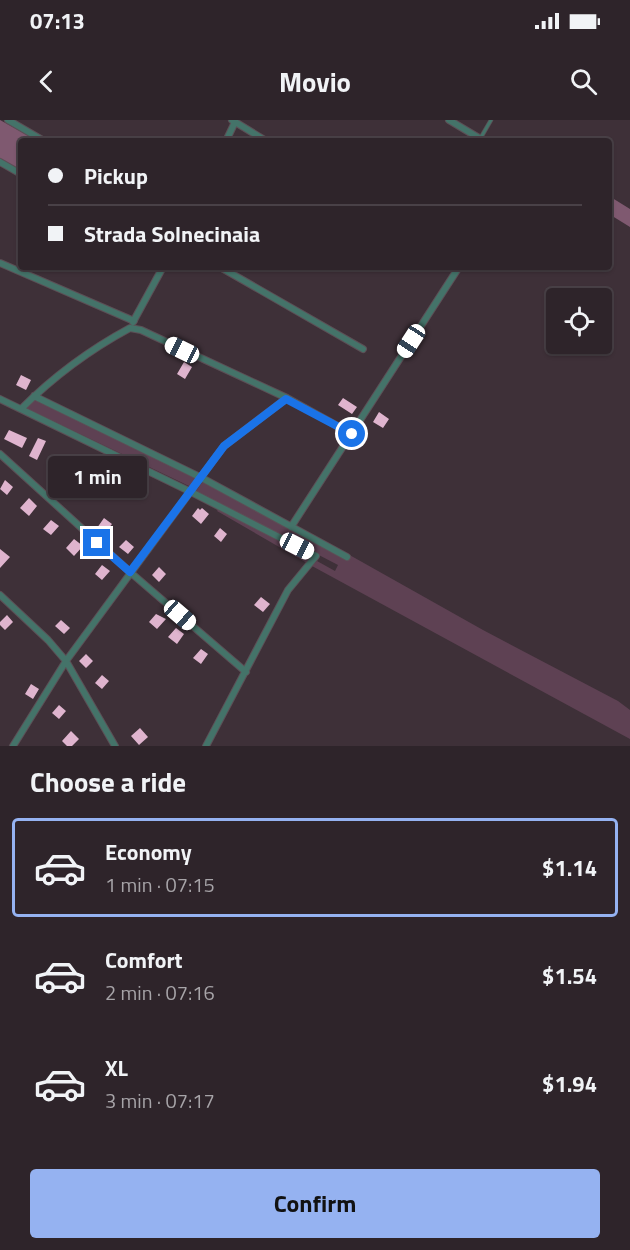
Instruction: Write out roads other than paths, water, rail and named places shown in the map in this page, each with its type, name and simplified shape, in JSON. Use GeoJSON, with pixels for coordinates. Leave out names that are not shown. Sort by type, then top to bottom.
{"type":"FeatureCollection","features":[{"type":"Feature","properties":{"kind":"street"},"geometry":{"type":"LineString","coordinates":[[8,120],[39,138]]}},
{"type":"Feature","properties":{"kind":"street"},"geometry":{"type":"LineString","coordinates":[[449,120],[479,138]]}},
{"type":"Feature","properties":{"kind":"street"},"geometry":{"type":"LineString","coordinates":[[227,138],[234,121],[261,138]]}},
{"type":"Feature","properties":{"kind":"street"},"geometry":{"type":"LineString","coordinates":[[0,162],[18,172]]}},
{"type":"Feature","properties":{"kind":"street"},"geometry":{"type":"LineString","coordinates":[[0,263],[134,321]]}},
{"type":"Feature","properties":{"kind":"street"},"geometry":{"type":"LineString","coordinates":[[21,409],[34,396],[86,356],[130,328],[160,270]]}},
{"type":"Feature","properties":{"kind":"street"},"geometry":{"type":"LineString","coordinates":[[225,270],[363,349]]}},
{"type":"Feature","properties":{"kind":"street"},"geometry":{"type":"LineString","coordinates":[[291,527],[457,270]]}},
{"type":"Feature","properties":{"kind":"street"},"geometry":{"type":"LineString","coordinates":[[130,328],[141,330],[286,399],[352,434]]}},
{"type":"Feature","properties":{"kind":"street"},"geometry":{"type":"LineString","coordinates":[[34,396],[202,478],[347,558]]}},
{"type":"Feature","properties":{"kind":"street"},"geometry":{"type":"LineString","coordinates":[[0,399],[192,492],[316,556],[288,590],[206,746]]}},
{"type":"Feature","properties":{"kind":"street"},"geometry":{"type":"LineString","coordinates":[[14,746],[66,661],[231,439],[286,399]]}},
{"type":"Feature","properties":{"kind":"street"},"geometry":{"type":"LineString","coordinates":[[0,454],[130,572],[246,672]]}},
{"type":"Feature","properties":{"kind":"street"},"geometry":{"type":"LineString","coordinates":[[0,595],[48,640],[66,661],[115,746]]}},
{"type":"Feature","properties":{"kind":"lane"},"geometry":{"type":"LineString","coordinates":[[483,138],[491,120]]}}]}
